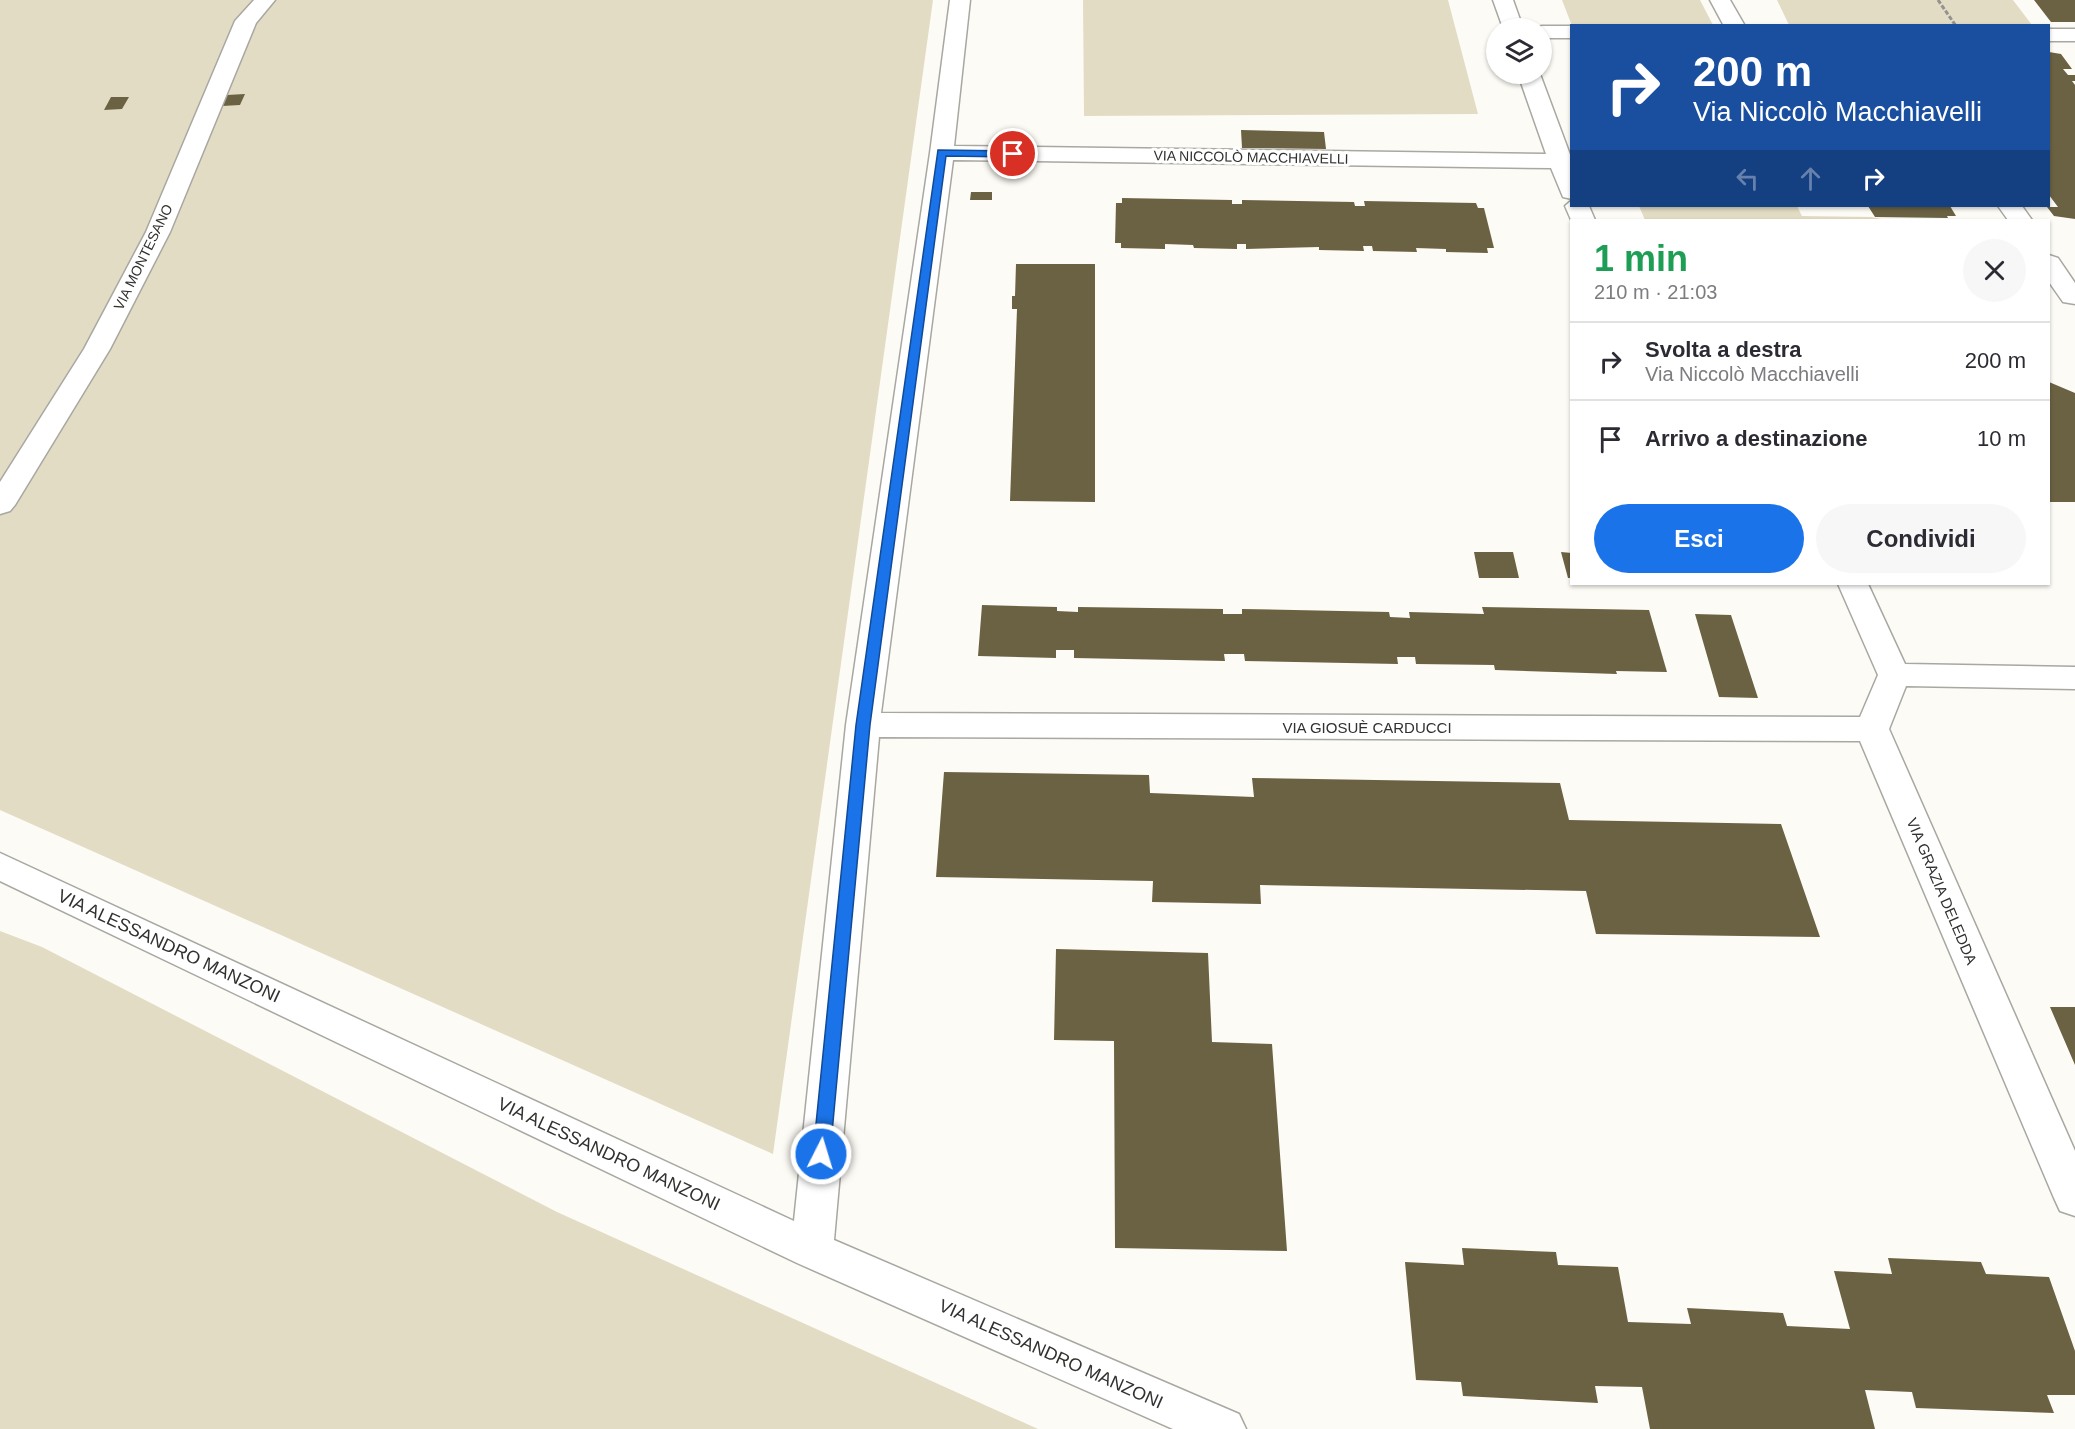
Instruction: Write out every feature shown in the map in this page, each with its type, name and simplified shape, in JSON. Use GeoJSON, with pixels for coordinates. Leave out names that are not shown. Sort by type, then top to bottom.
{"type":"FeatureCollection","features":[{"type":"Feature","properties":{"kind":"street","name":"VIA MONTESANO"},"geometry":{"type":"LineString","coordinates":[[0,505],[98,349],[158,232],[246,21],[265,0]]}},
{"type":"Feature","properties":{"kind":"street"},"geometry":{"type":"LineString","coordinates":[[812,1250],[863,725],[942,153],[960,0]]}},
{"type":"Feature","properties":{"kind":"street"},"geometry":{"type":"LineString","coordinates":[[1503,0],[1510,18]]}},
{"type":"Feature","properties":{"kind":"street"},"geometry":{"type":"LineString","coordinates":[[1720,0],[1734,24]]}},
{"type":"Feature","properties":{"kind":"street"},"geometry":{"type":"LineString","coordinates":[[1552,32],[1570,32]]}},
{"type":"Feature","properties":{"kind":"street"},"geometry":{"type":"LineString","coordinates":[[2050,35],[2075,35]]}},
{"type":"Feature","properties":{"kind":"street"},"geometry":{"type":"LineString","coordinates":[[1533,84],[1570,187]]}},
{"type":"Feature","properties":{"kind":"street","name":"VIA NICCOLÒ MACCHIAVELLI"},"geometry":{"type":"LineString","coordinates":[[942,153],[1560,161]]}},
{"type":"Feature","properties":{"kind":"street"},"geometry":{"type":"LineString","coordinates":[[2050,265],[2065,297]]}},
{"type":"Feature","properties":{"kind":"street"},"geometry":{"type":"LineString","coordinates":[[1853,585],[1894,675],[1872,729]]}},
{"type":"Feature","properties":{"kind":"street"},"geometry":{"type":"LineString","coordinates":[[1894,675],[2075,678]]}},
{"type":"Feature","properties":{"kind":"street","name":"VIA GIOSUÈ CARDUCCI"},"geometry":{"type":"LineString","coordinates":[[863,725],[1872,729]]}},
{"type":"Feature","properties":{"kind":"street","name":"VIA GRAZIA DELEDDA"},"geometry":{"type":"LineString","coordinates":[[1872,729],[2075,1198]]}},
{"type":"Feature","properties":{"kind":"street","name":"VIA ALESSANDRO MANZONI"},"geometry":{"type":"LineString","coordinates":[[0,867],[812,1250],[1223,1429]]}},
{"type":"Feature","properties":{"kind":"path"},"geometry":{"type":"LineString","coordinates":[[1938,0],[1955,24]]}},
{"type":"Feature","properties":{"kind":"shaded area"},"geometry":{"type":"Polygon","coordinates":[[[0,0],[933,0],[773,1154],[0,810],[0,0]]]}},
{"type":"Feature","properties":{"kind":"shaded area"},"geometry":{"type":"Polygon","coordinates":[[[1083,0],[1448,0],[1478,114],[1084,116],[1083,0]]]}},
{"type":"Feature","properties":{"kind":"shaded area"},"geometry":{"type":"Polygon","coordinates":[[[1562,0],[1700,0],[1712,24],[1571,24],[1562,0]]]}},
{"type":"Feature","properties":{"kind":"shaded area"},"geometry":{"type":"Polygon","coordinates":[[[1777,0],[2013,0],[2031,24],[1789,24],[1777,0]]]}},
{"type":"Feature","properties":{"kind":"shaded area"},"geometry":{"type":"Polygon","coordinates":[[[1639,207],[1798,207],[1802,216],[1882,219],[1645,219],[1639,207]]]}},
{"type":"Feature","properties":{"kind":"shaded area"},"geometry":{"type":"Polygon","coordinates":[[[0,931],[42,947],[557,1212],[1038,1429],[0,1429],[0,931]]]}},
{"type":"Feature","properties":{"kind":"building"},"geometry":{"type":"Polygon","coordinates":[[[2034,0],[2075,0],[2075,22],[2051,22],[2034,0]]]}},
{"type":"Feature","properties":{"kind":"building"},"geometry":{"type":"Polygon","coordinates":[[[2050,52],[2061,54],[2072,69],[2063,69],[2068,75],[2075,75],[2075,81],[2072,81],[2075,85],[2075,219],[2054,216],[2047,207],[2058,207],[2050,196],[2050,52]]]}},
{"type":"Feature","properties":{"kind":"building"},"geometry":{"type":"Polygon","coordinates":[[[245,94],[240,105],[222,106],[227,95],[245,94]]]}},
{"type":"Feature","properties":{"kind":"building"},"geometry":{"type":"Polygon","coordinates":[[[111,97],[129,97],[122,109],[104,110],[111,97]]]}},
{"type":"Feature","properties":{"kind":"building"},"geometry":{"type":"Polygon","coordinates":[[[1241,130],[1324,132],[1326,149],[1242,148],[1241,130]]]}},
{"type":"Feature","properties":{"kind":"building"},"geometry":{"type":"Polygon","coordinates":[[[971,192],[992,192],[992,200],[970,200],[971,192]]]}},
{"type":"Feature","properties":{"kind":"building"},"geometry":{"type":"Polygon","coordinates":[[[1122,198],[1232,200],[1232,204],[1242,204],[1242,200],[1354,202],[1355,206],[1365,206],[1364,201],[1476,203],[1478,208],[1484,208],[1494,248],[1487,248],[1488,253],[1446,252],[1446,249],[1416,248],[1417,252],[1373,251],[1372,246],[1363,246],[1364,251],[1319,250],[1319,247],[1246,249],[1246,244],[1237,244],[1237,249],[1194,248],[1193,245],[1165,244],[1165,249],[1121,248],[1121,243],[1115,243],[1116,203],[1122,203],[1122,198]]]}},
{"type":"Feature","properties":{"kind":"building"},"geometry":{"type":"Polygon","coordinates":[[[1869,207],[1951,207],[1956,216],[1947,216],[1948,218],[1875,217],[1869,207]]]}},
{"type":"Feature","properties":{"kind":"building"},"geometry":{"type":"Polygon","coordinates":[[[1016,264],[1095,264],[1095,502],[1010,501],[1017,309],[1012,309],[1012,296],[1015,296],[1016,264]]]}},
{"type":"Feature","properties":{"kind":"building"},"geometry":{"type":"Polygon","coordinates":[[[2050,382],[2075,393],[2075,502],[2050,502],[2050,382]]]}},
{"type":"Feature","properties":{"kind":"building"},"geometry":{"type":"Polygon","coordinates":[[[1474,552],[1513,552],[1519,578],[1479,578],[1474,552]]]}},
{"type":"Feature","properties":{"kind":"building"},"geometry":{"type":"Polygon","coordinates":[[[1561,552],[1570,553],[1570,578],[1568,578],[1561,552]]]}},
{"type":"Feature","properties":{"kind":"building"},"geometry":{"type":"Polygon","coordinates":[[[982,605],[1057,607],[1057,611],[1078,612],[1078,607],[1223,609],[1223,614],[1242,614],[1242,609],[1389,612],[1390,617],[1410,618],[1409,612],[1484,614],[1482,607],[1649,610],[1667,672],[1616,671],[1617,674],[1495,670],[1494,665],[1416,664],[1415,657],[1397,657],[1398,664],[1245,661],[1244,654],[1224,654],[1225,661],[1074,658],[1074,650],[1056,650],[1056,658],[978,656],[982,605]]]}},
{"type":"Feature","properties":{"kind":"building"},"geometry":{"type":"Polygon","coordinates":[[[1695,614],[1731,615],[1758,698],[1719,697],[1695,614]]]}},
{"type":"Feature","properties":{"kind":"building"},"geometry":{"type":"Polygon","coordinates":[[[944,772],[1149,775],[1150,793],[1254,797],[1252,778],[1560,783],[1569,820],[1781,824],[1820,937],[1596,934],[1586,891],[1260,885],[1261,904],[1152,902],[1153,881],[936,877],[944,772]]]}},
{"type":"Feature","properties":{"kind":"building"},"geometry":{"type":"Polygon","coordinates":[[[1056,949],[1208,953],[1212,1042],[1272,1044],[1287,1251],[1115,1248],[1114,1041],[1054,1040],[1056,949]]]}},
{"type":"Feature","properties":{"kind":"building"},"geometry":{"type":"Polygon","coordinates":[[[2050,1007],[2075,1007],[2075,1065],[2050,1007]]]}},
{"type":"Feature","properties":{"kind":"building"},"geometry":{"type":"Polygon","coordinates":[[[1462,1248],[1556,1252],[1558,1265],[1618,1267],[1628,1322],[1691,1324],[1687,1308],[1783,1313],[1787,1326],[1850,1329],[1834,1271],[1892,1274],[1888,1258],[1981,1262],[1986,1274],[2049,1277],[2075,1351],[2075,1395],[2047,1395],[2054,1413],[1916,1408],[1912,1392],[1865,1390],[1875,1429],[1650,1429],[1642,1387],[1595,1386],[1598,1403],[1463,1396],[1461,1382],[1416,1380],[1405,1262],[1464,1265],[1462,1248]]]}},
{"type":"Feature","properties":{"kind":"route"},"geometry":{"type":"LineString","coordinates":[[821,1154],[863,725],[942,153],[1013,154]]}}]}
